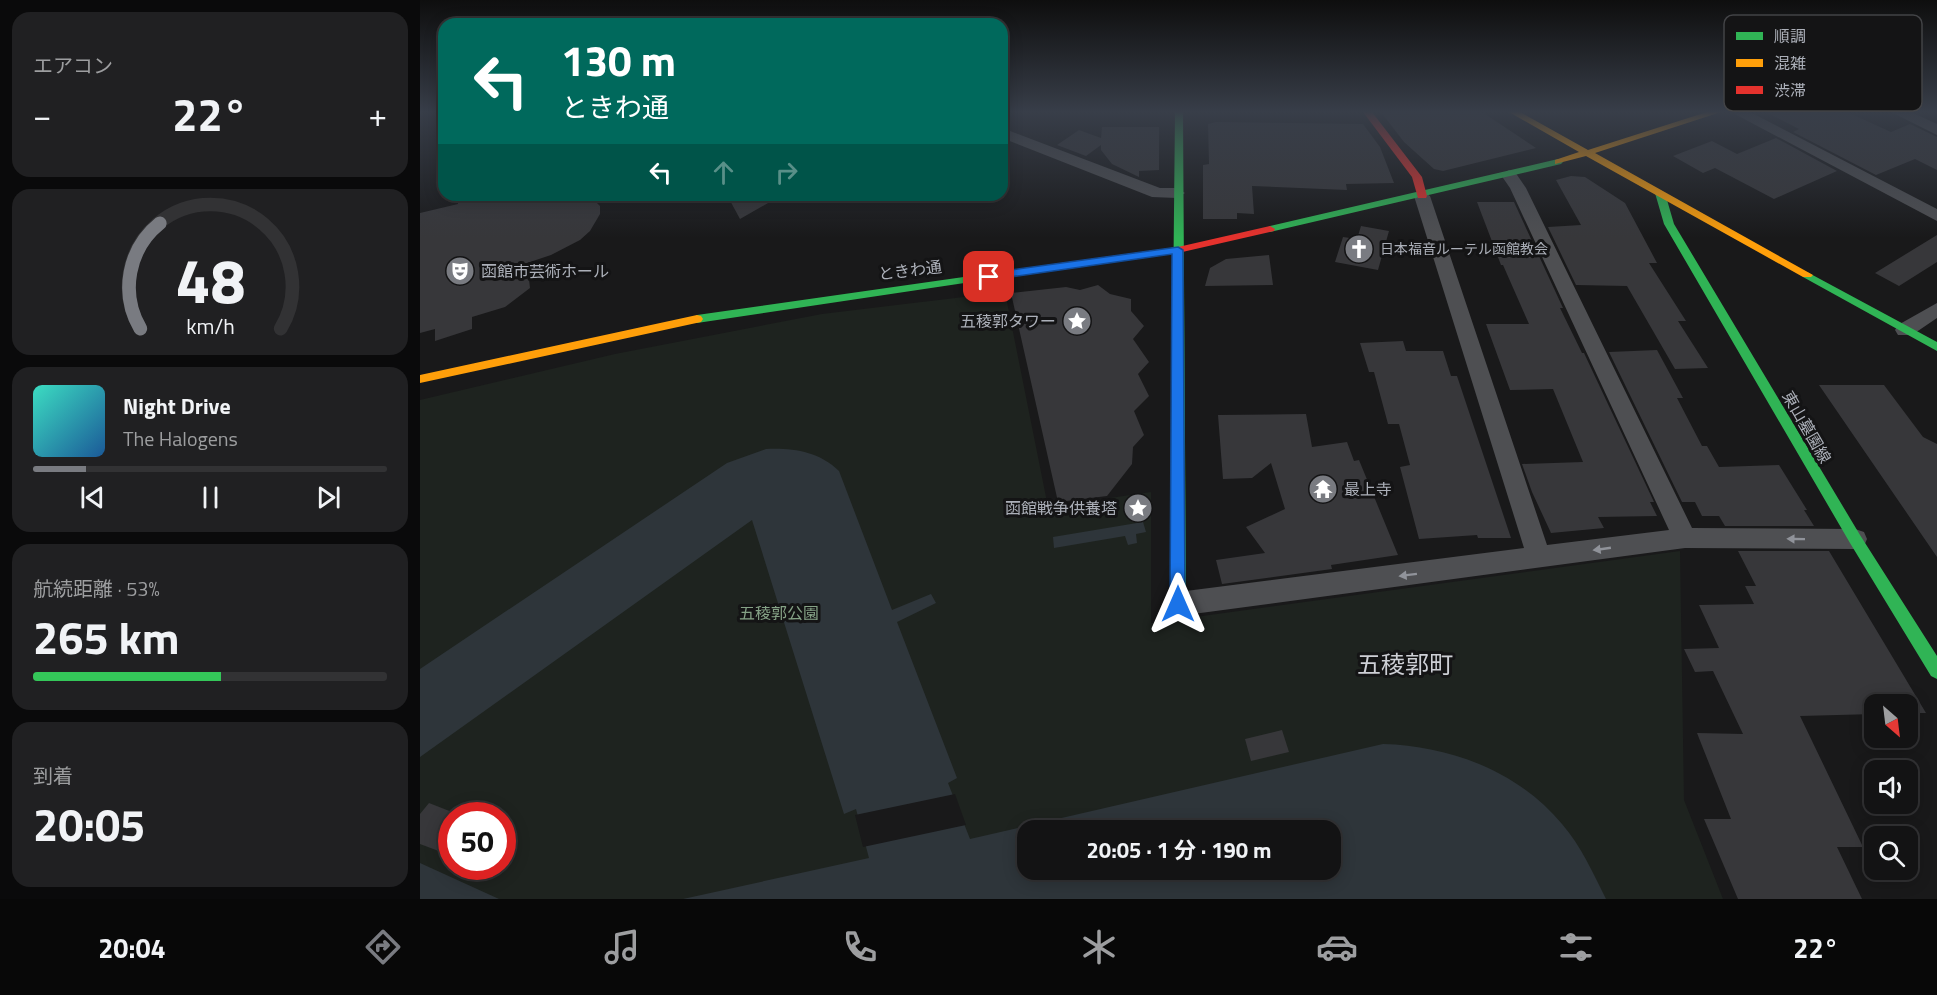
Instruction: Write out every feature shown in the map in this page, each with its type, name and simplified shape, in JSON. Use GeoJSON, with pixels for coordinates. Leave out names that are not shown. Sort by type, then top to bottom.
{"type":"FeatureCollection","features":[{"type":"Feature","properties":{"kind":"street"},"geometry":{"type":"LineString","coordinates":[[1056,154],[1158,193],[1177,194]]}},
{"type":"Feature","properties":{"kind":"street"},"geometry":{"type":"LineString","coordinates":[[1178,154],[1178,604],[1685,538],[1854,539]]}},
{"type":"Feature","properties":{"kind":"street"},"geometry":{"type":"LineString","coordinates":[[1399,154],[1417,177],[1539,558]]}},
{"type":"Feature","properties":{"kind":"street"},"geometry":{"type":"LineString","coordinates":[[1589,154],[1937,347]]}},
{"type":"Feature","properties":{"kind":"street","name":"ときわ通"},"geometry":{"type":"LineString","coordinates":[[420,379],[625,332],[740,311],[1178,250],[1422,196],[1589,154]]}},
{"type":"Feature","properties":{"kind":"street"},"geometry":{"type":"LineString","coordinates":[[1818,154],[1937,216]]}},
{"type":"Feature","properties":{"kind":"street"},"geometry":{"type":"LineString","coordinates":[[1509,175],[1518,188],[1685,538]]}},
{"type":"Feature","properties":{"kind":"street","name":"東山墓園線"},"geometry":{"type":"LineString","coordinates":[[1660,194],[1669,224],[1854,539],[1937,671]]}},
{"type":"Feature","properties":{"kind":"street"},"geometry":{"type":"LineString","coordinates":[[1905,330],[1937,309]]}},
{"type":"Feature","properties":{"kind":"green space","name":"五稜郭公園"},"geometry":{"type":"Polygon","coordinates":[[[1005,292],[1048,507],[1151,492],[1151,623],[1680,551],[1684,800],[1723,899],[420,899],[420,400],[615,354],[822,314],[1005,292]]]}},
{"type":"Feature","properties":{"kind":"shaded area"},"geometry":{"type":"Polygon","coordinates":[[[766,449],[795,450],[823,459],[839,471],[892,610],[931,594],[936,603],[897,622],[957,778],[948,783],[970,839],[1017,828],[1017,880],[1341,880],[1341,820],[1053,820],[1383,744],[1433,750],[1457,756],[1504,776],[1525,789],[1544,805],[1569,832],[1606,899],[683,899],[869,858],[856,809],[844,814],[752,520],[420,757],[420,669],[727,463],[766,449]]]}},
{"type":"Feature","properties":{"kind":"shaded area"},"geometry":{"type":"Polygon","coordinates":[[[1143,522],[1146,532],[1136,534],[1137,543],[1128,545],[1125,536],[1054,548],[1053,537],[1143,522]]]}},
{"type":"Feature","properties":{"kind":"shaded area"},"geometry":{"type":"Polygon","coordinates":[[[420,863],[438,871],[438,880],[457,880],[499,899],[420,899],[420,863]]]}},
{"type":"Feature","properties":{"kind":"pier"},"geometry":{"type":"Polygon","coordinates":[[[955,794],[966,825],[863,847],[855,815],[955,794]]]}},
{"type":"Feature","properties":{"kind":"building"},"geometry":{"type":"Polygon","coordinates":[[[1104,154],[1159,154],[1159,170],[1139,171],[1139,177],[1112,164],[1104,154]]]}},
{"type":"Feature","properties":{"kind":"building"},"geometry":{"type":"Polygon","coordinates":[[[1209,154],[1383,154],[1394,183],[1346,184],[1347,190],[1252,186],[1254,214],[1237,213],[1237,219],[1203,219],[1203,165],[1209,164],[1209,154]]]}},
{"type":"Feature","properties":{"kind":"building"},"geometry":{"type":"Polygon","coordinates":[[[1417,154],[1512,154],[1443,171],[1434,169],[1417,154]]]}},
{"type":"Feature","properties":{"kind":"building"},"geometry":{"type":"Polygon","coordinates":[[[1678,154],[1805,154],[1837,171],[1774,199],[1715,168],[1703,173],[1673,156],[1678,154]]]}},
{"type":"Feature","properties":{"kind":"building"},"geometry":{"type":"Polygon","coordinates":[[[1835,154],[1937,154],[1937,170],[1915,159],[1876,175],[1835,154]]]}},
{"type":"Feature","properties":{"kind":"building"},"geometry":{"type":"Polygon","coordinates":[[[1571,176],[1585,177],[1625,203],[1657,263],[1649,263],[1686,321],[1678,321],[1708,368],[1675,369],[1627,286],[1576,285],[1548,227],[1581,225],[1556,180],[1571,176]]]}},
{"type":"Feature","properties":{"kind":"building","name":"函館市芸術ホール"},"geometry":{"type":"Polygon","coordinates":[[[458,201],[595,201],[600,206],[600,214],[590,231],[580,240],[551,255],[527,263],[530,288],[505,307],[472,317],[472,329],[435,341],[435,329],[420,333],[420,213],[458,204],[458,201]]]}},
{"type":"Feature","properties":{"kind":"building"},"geometry":{"type":"Polygon","coordinates":[[[730,201],[772,201],[740,219],[730,201]]]}},
{"type":"Feature","properties":{"kind":"building"},"geometry":{"type":"Polygon","coordinates":[[[1477,202],[1514,202],[1563,308],[1560,308],[1584,353],[1654,502],[1650,502],[1657,516],[1598,517],[1604,528],[1551,533],[1522,464],[1583,462],[1553,389],[1510,390],[1486,324],[1529,324],[1503,265],[1501,265],[1477,202]]]}},
{"type":"Feature","properties":{"kind":"building"},"geometry":{"type":"Polygon","coordinates":[[[1361,226],[1389,231],[1378,270],[1335,262],[1343,237],[1357,239],[1361,226]]]}},
{"type":"Feature","properties":{"kind":"building"},"geometry":{"type":"Polygon","coordinates":[[[1937,235],[1937,262],[1899,286],[1875,273],[1937,235]]]}},
{"type":"Feature","properties":{"kind":"building"},"geometry":{"type":"Polygon","coordinates":[[[1269,255],[1273,285],[1205,286],[1210,268],[1226,259],[1269,255]]]}},
{"type":"Feature","properties":{"kind":"building"},"geometry":{"type":"Polygon","coordinates":[[[1098,285],[1110,294],[1131,299],[1131,311],[1144,326],[1133,339],[1149,362],[1138,374],[1149,396],[1134,411],[1144,435],[1133,447],[1132,464],[1107,496],[1058,502],[1011,293],[1066,287],[1080,290],[1098,285]]]}},
{"type":"Feature","properties":{"kind":"building"},"geometry":{"type":"Polygon","coordinates":[[[1403,341],[1406,351],[1443,351],[1451,376],[1457,376],[1511,538],[1478,538],[1477,535],[1419,539],[1400,467],[1410,465],[1399,424],[1388,424],[1374,372],[1369,372],[1360,343],[1403,341]]]}},
{"type":"Feature","properties":{"kind":"building"},"geometry":{"type":"Polygon","coordinates":[[[1657,350],[1683,398],[1677,398],[1702,446],[1707,446],[1719,467],[1779,465],[1807,510],[1804,510],[1814,526],[1725,526],[1719,516],[1702,516],[1695,502],[1682,502],[1609,352],[1657,350]]]}},
{"type":"Feature","properties":{"kind":"building"},"geometry":{"type":"Polygon","coordinates":[[[1819,385],[1884,385],[1923,437],[1937,444],[1937,557],[1819,385]]]}},
{"type":"Feature","properties":{"kind":"building"},"geometry":{"type":"Polygon","coordinates":[[[1306,414],[1312,447],[1347,442],[1354,461],[1359,460],[1398,555],[1331,565],[1332,569],[1222,584],[1216,560],[1265,553],[1246,527],[1285,509],[1271,463],[1252,478],[1223,479],[1218,415],[1306,414]]]}},
{"type":"Feature","properties":{"kind":"building"},"geometry":{"type":"Polygon","coordinates":[[[1738,551],[1829,551],[1915,694],[1864,694],[1864,714],[1800,716],[1863,847],[1837,847],[1862,899],[1738,899],[1704,819],[1731,819],[1697,733],[1743,734],[1713,671],[1695,672],[1684,649],[1719,648],[1699,605],[1754,604],[1745,586],[1756,586],[1738,551]]]}},
{"type":"Feature","properties":{"kind":"building"},"geometry":{"type":"Polygon","coordinates":[[[1918,700],[1926,713],[1918,713],[1918,700]]]}},
{"type":"Feature","properties":{"kind":"building"},"geometry":{"type":"Polygon","coordinates":[[[1282,730],[1289,752],[1251,761],[1245,739],[1282,730]]]}},
{"type":"Feature","properties":{"kind":"building"},"geometry":{"type":"Polygon","coordinates":[[[429,803],[438,807],[438,851],[420,844],[420,814],[429,803]]]}},
{"type":"Feature","properties":{"kind":"traffic: fast"},"geometry":{"type":"LineString","coordinates":[[1178,604],[1179,154]]}},
{"type":"Feature","properties":{"kind":"traffic: fast"},"geometry":{"type":"LineString","coordinates":[[1270,229],[1558,162]]}},
{"type":"Feature","properties":{"kind":"traffic: fast"},"geometry":{"type":"LineString","coordinates":[[1660,193],[1669,224],[1855,539],[1937,671]]}},
{"type":"Feature","properties":{"kind":"traffic: fast"},"geometry":{"type":"LineString","coordinates":[[697,319],[1054,267]]}},
{"type":"Feature","properties":{"kind":"traffic: fast"},"geometry":{"type":"LineString","coordinates":[[1807,275],[1937,347]]}},
{"type":"Feature","properties":{"kind":"traffic: slow"},"geometry":{"type":"LineString","coordinates":[[1558,162],[1584,154]]}},
{"type":"Feature","properties":{"kind":"traffic: slow"},"geometry":{"type":"LineString","coordinates":[[1589,154],[1807,275]]}},
{"type":"Feature","properties":{"kind":"traffic: slow"},"geometry":{"type":"LineString","coordinates":[[420,379],[697,319]]}},
{"type":"Feature","properties":{"kind":"traffic: jam"},"geometry":{"type":"LineString","coordinates":[[1399,154],[1417,177],[1422,196]]}},
{"type":"Feature","properties":{"kind":"traffic: jam"},"geometry":{"type":"LineString","coordinates":[[1054,267],[1178,250],[1270,229]]}},
{"type":"Feature","properties":{"kind":"place","name":"日本福音ルーテル函館教会"},"geometry":{"type":"Point","coordinates":[1359,249]}},
{"type":"Feature","properties":{"kind":"place","name":"函館市芸術ホール"},"geometry":{"type":"Point","coordinates":[460,271]}},
{"type":"Feature","properties":{"kind":"place","name":"五稜郭タワー"},"geometry":{"type":"Point","coordinates":[1077,321]}},
{"type":"Feature","properties":{"kind":"place","name":"最上寺"},"geometry":{"type":"Point","coordinates":[1323,489]}},
{"type":"Feature","properties":{"kind":"place","name":"函館戦争供養塔"},"geometry":{"type":"Point","coordinates":[1138,508]}},
{"type":"Feature","properties":{"kind":"district","name":"五稜郭町"},"geometry":{"type":"Point","coordinates":[1405,665]}},
{"type":"Feature","properties":{"kind":"route"},"geometry":{"type":"LineString","coordinates":[[989,277],[1178,250],[1180,283],[1178,604]]}}]}
